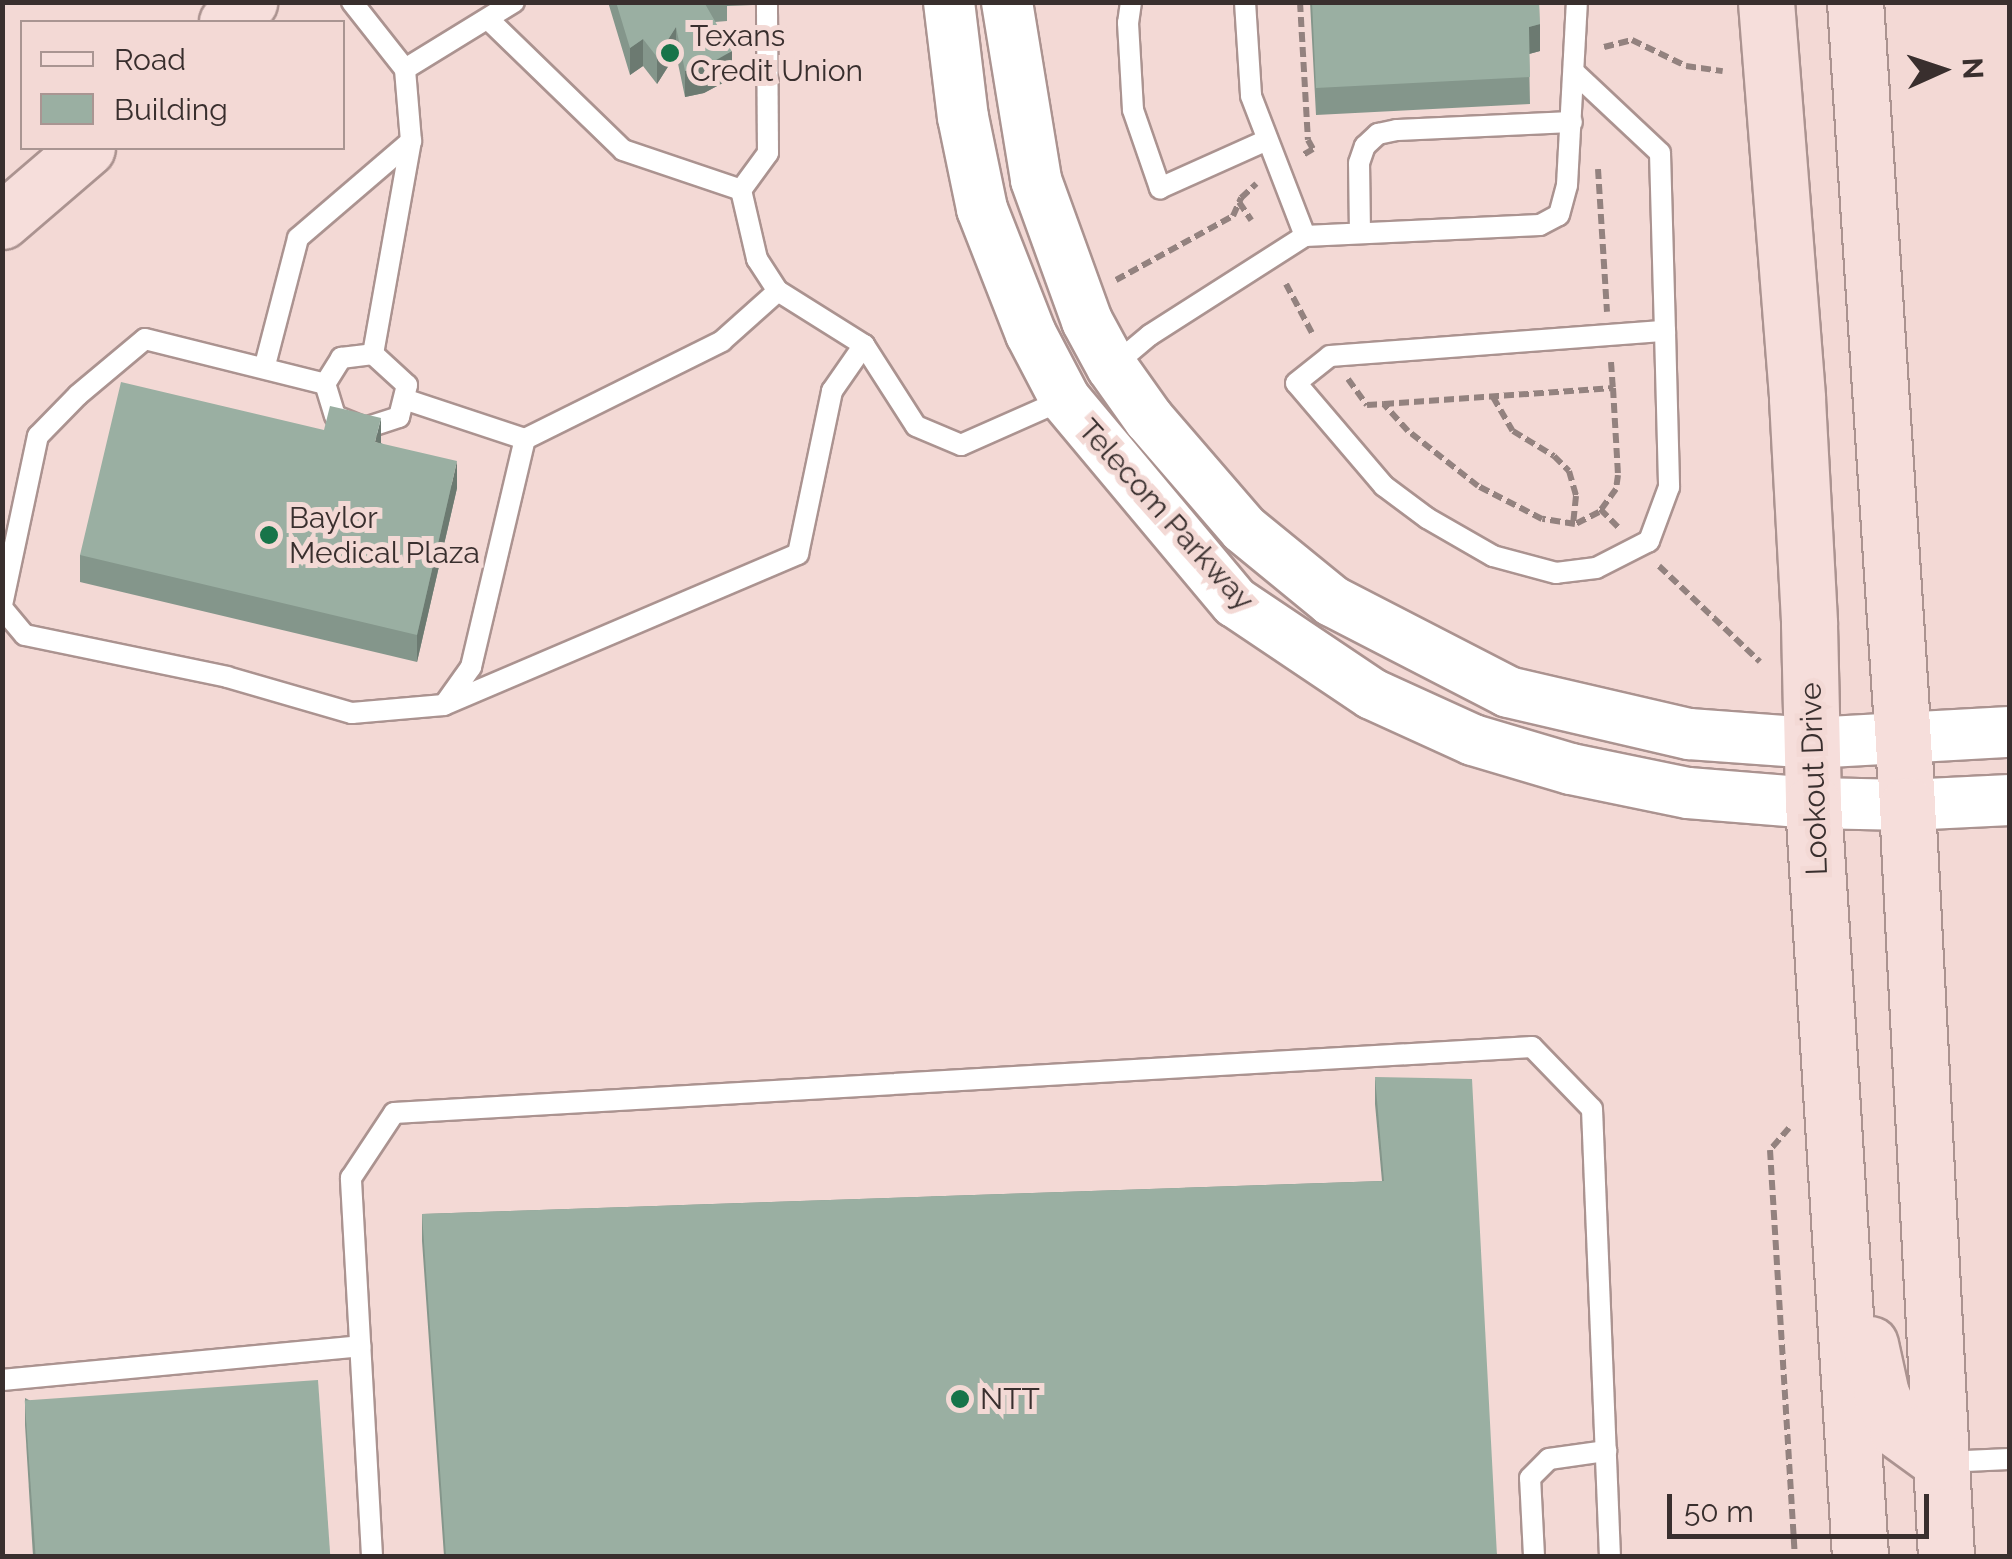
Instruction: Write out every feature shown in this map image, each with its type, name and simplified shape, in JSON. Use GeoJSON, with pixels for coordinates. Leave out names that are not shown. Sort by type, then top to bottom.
{"type":"FeatureCollection","features":[{"type":"Feature","properties":{"kind":"main road"},"geometry":{"type":"LineString","coordinates":[[230,20],[249,2]]}},
{"type":"Feature","properties":{"kind":"main road","name":"Lookout Drive"},"geometry":{"type":"LineString","coordinates":[[1766,2],[1810,624],[1813,804],[1860,1556]]}},
{"type":"Feature","properties":{"kind":"main road"},"geometry":{"type":"LineString","coordinates":[[1854,2],[1907,805],[1946,1556]]}},
{"type":"Feature","properties":{"kind":"main road"},"geometry":{"type":"LineString","coordinates":[[2,221],[85,150]]}},
{"type":"Feature","properties":{"kind":"main road"},"geometry":{"type":"LineString","coordinates":[[1840,1240],[1882,1394],[1897,1430],[1941,1462]]}},
{"type":"Feature","properties":{"kind":"street","name":"Telecom Parkway"},"geometry":{"type":"LineString","coordinates":[[949,2],[963,117],[982,209],[1031,334],[1064,399],[1235,602],[1372,694],[1473,740],[1571,769],[1688,793],[1813,804],[2010,800]]}},
{"type":"Feature","properties":{"kind":"street","name":"Telecom Parkway"},"geometry":{"type":"LineString","coordinates":[[1007,2],[1036,180],[1087,321],[1112,367],[1149,419],[1244,529],[1348,609],[1508,692],[1688,734],[1811,744],[2010,732]]}},
{"type":"Feature","properties":{"kind":"street"},"geometry":{"type":"LineString","coordinates":[[1064,399],[1112,367]]}},
{"type":"Feature","properties":{"kind":"lane"},"geometry":{"type":"LineString","coordinates":[[352,2],[405,69],[410,141],[373,354]]}},
{"type":"Feature","properties":{"kind":"lane"},"geometry":{"type":"LineString","coordinates":[[405,69],[514,2]]}},
{"type":"Feature","properties":{"kind":"lane"},"geometry":{"type":"LineString","coordinates":[[1131,2],[1128,22],[1133,110],[1160,188],[1265,141]]}},
{"type":"Feature","properties":{"kind":"lane"},"geometry":{"type":"LineString","coordinates":[[1245,2],[1251,96],[1304,236]]}},
{"type":"Feature","properties":{"kind":"lane"},"geometry":{"type":"LineString","coordinates":[[1112,367],[1150,335],[1304,236],[1540,225],[1559,215],[1567,184],[1577,2]]}},
{"type":"Feature","properties":{"kind":"lane"},"geometry":{"type":"LineString","coordinates":[[767,4],[768,152],[741,190],[757,259],[778,291],[864,346],[916,426],[961,444],[1064,399]]}},
{"type":"Feature","properties":{"kind":"lane"},"geometry":{"type":"LineString","coordinates":[[488,19],[623,150],[741,190]]}},
{"type":"Feature","properties":{"kind":"lane"},"geometry":{"type":"LineString","coordinates":[[1576,74],[1660,153],[1665,331],[1669,487],[1649,541],[1596,568],[1556,573],[1493,556],[1427,518],[1384,486],[1296,383],[1330,356],[1665,331]]}},
{"type":"Feature","properties":{"kind":"lane"},"geometry":{"type":"LineString","coordinates":[[1360,233],[1358,163],[1365,146],[1378,134],[1572,122]]}},
{"type":"Feature","properties":{"kind":"lane"},"geometry":{"type":"LineString","coordinates":[[265,366],[298,238],[410,141]]}},
{"type":"Feature","properties":{"kind":"lane"},"geometry":{"type":"LineString","coordinates":[[404,398],[526,439],[722,341],[778,291]]}},
{"type":"Feature","properties":{"kind":"lane"},"geometry":{"type":"LineString","coordinates":[[325,384],[145,339],[78,395],[38,436],[2,606],[25,635],[227,678],[352,713],[444,705],[798,554],[832,391],[864,346]]}},
{"type":"Feature","properties":{"kind":"lane"},"geometry":{"type":"LineString","coordinates":[[373,354],[407,384],[399,418],[366,428],[335,416],[325,384],[341,358],[373,354]]}},
{"type":"Feature","properties":{"kind":"lane"},"geometry":{"type":"LineString","coordinates":[[444,705],[471,667],[526,439]]}},
{"type":"Feature","properties":{"kind":"lane"},"geometry":{"type":"LineString","coordinates":[[372,1556],[351,1178],[394,1113],[1532,1048],[1592,1109],[1610,1556]]}},
{"type":"Feature","properties":{"kind":"lane"},"geometry":{"type":"LineString","coordinates":[[2,1380],[360,1346]]}},
{"type":"Feature","properties":{"kind":"lane"},"geometry":{"type":"LineString","coordinates":[[1534,1556],[1530,1478],[1548,1459],[1606,1452]]}},
{"type":"Feature","properties":{"kind":"lane"},"geometry":{"type":"LineString","coordinates":[[1941,1462],[2010,1459]]}},
{"type":"Feature","properties":{"kind":"path"},"geometry":{"type":"LineString","coordinates":[[1300,2],[1308,140],[1313,149],[1303,154]]}},
{"type":"Feature","properties":{"kind":"path"},"geometry":{"type":"LineString","coordinates":[[1604,47],[1632,40],[1686,66],[1723,70]]}},
{"type":"Feature","properties":{"kind":"path"},"geometry":{"type":"LineString","coordinates":[[1598,163],[1608,315]]}},
{"type":"Feature","properties":{"kind":"path"},"geometry":{"type":"LineString","coordinates":[[1116,280],[1233,216],[1239,202],[1258,182]]}},
{"type":"Feature","properties":{"kind":"path"},"geometry":{"type":"LineString","coordinates":[[1239,202],[1251,220]]}},
{"type":"Feature","properties":{"kind":"path"},"geometry":{"type":"LineString","coordinates":[[1286,284],[1312,333]]}},
{"type":"Feature","properties":{"kind":"path"},"geometry":{"type":"LineString","coordinates":[[1384,404],[1408,430],[1478,486],[1542,519],[1573,524],[1600,510],[1616,490],[1610,356]]}},
{"type":"Feature","properties":{"kind":"path"},"geometry":{"type":"LineString","coordinates":[[1347,378],[1367,405],[1613,388]]}},
{"type":"Feature","properties":{"kind":"path"},"geometry":{"type":"LineString","coordinates":[[1494,396],[1513,431],[1528,444],[1554,456],[1568,471],[1576,496],[1573,524]]}},
{"type":"Feature","properties":{"kind":"path"},"geometry":{"type":"LineString","coordinates":[[1600,510],[1623,532]]}},
{"type":"Feature","properties":{"kind":"path"},"geometry":{"type":"LineString","coordinates":[[1654,561],[1760,662]]}},
{"type":"Feature","properties":{"kind":"path"},"geometry":{"type":"LineString","coordinates":[[1794,1122],[1770,1150],[1795,1556]]}},
{"type":"Feature","properties":{"kind":"building"},"geometry":{"type":"Polygon","coordinates":[[[616,2],[704,2],[732,51],[704,67],[685,71],[676,27],[657,57],[643,39],[630,48],[616,2]]]}},
{"type":"Feature","properties":{"kind":"building"},"geometry":{"type":"Polygon","coordinates":[[[1312,2],[1539,2],[1540,24],[1529,27],[1530,77],[1316,88],[1312,2]]]}},
{"type":"Feature","properties":{"kind":"building","name":"Baylor Medical Plaza"},"geometry":{"type":"Polygon","coordinates":[[[121,382],[324,430],[330,406],[352,411],[381,418],[375,442],[457,461],[417,635],[80,555],[121,382]]]}},
{"type":"Feature","properties":{"kind":"building","name":"NTT"},"geometry":{"type":"Polygon","coordinates":[[[1375,1077],[1472,1079],[1497,1556],[446,1556],[422,1214],[1384,1181],[1375,1077]]]}},
{"type":"Feature","properties":{"kind":"building"},"geometry":{"type":"Polygon","coordinates":[[[318,1380],[330,1556],[36,1556],[25,1401],[318,1380]]]}},
{"type":"Feature","properties":{"kind":"place","name":"Texans Credit Union"},"geometry":{"type":"Point","coordinates":[670,53]}},
{"type":"Feature","properties":{"kind":"place","name":"Baylor Medical Plaza"},"geometry":{"type":"Point","coordinates":[269,535]}},
{"type":"Feature","properties":{"kind":"place","name":"NTT"},"geometry":{"type":"Point","coordinates":[960,1399]}}]}
